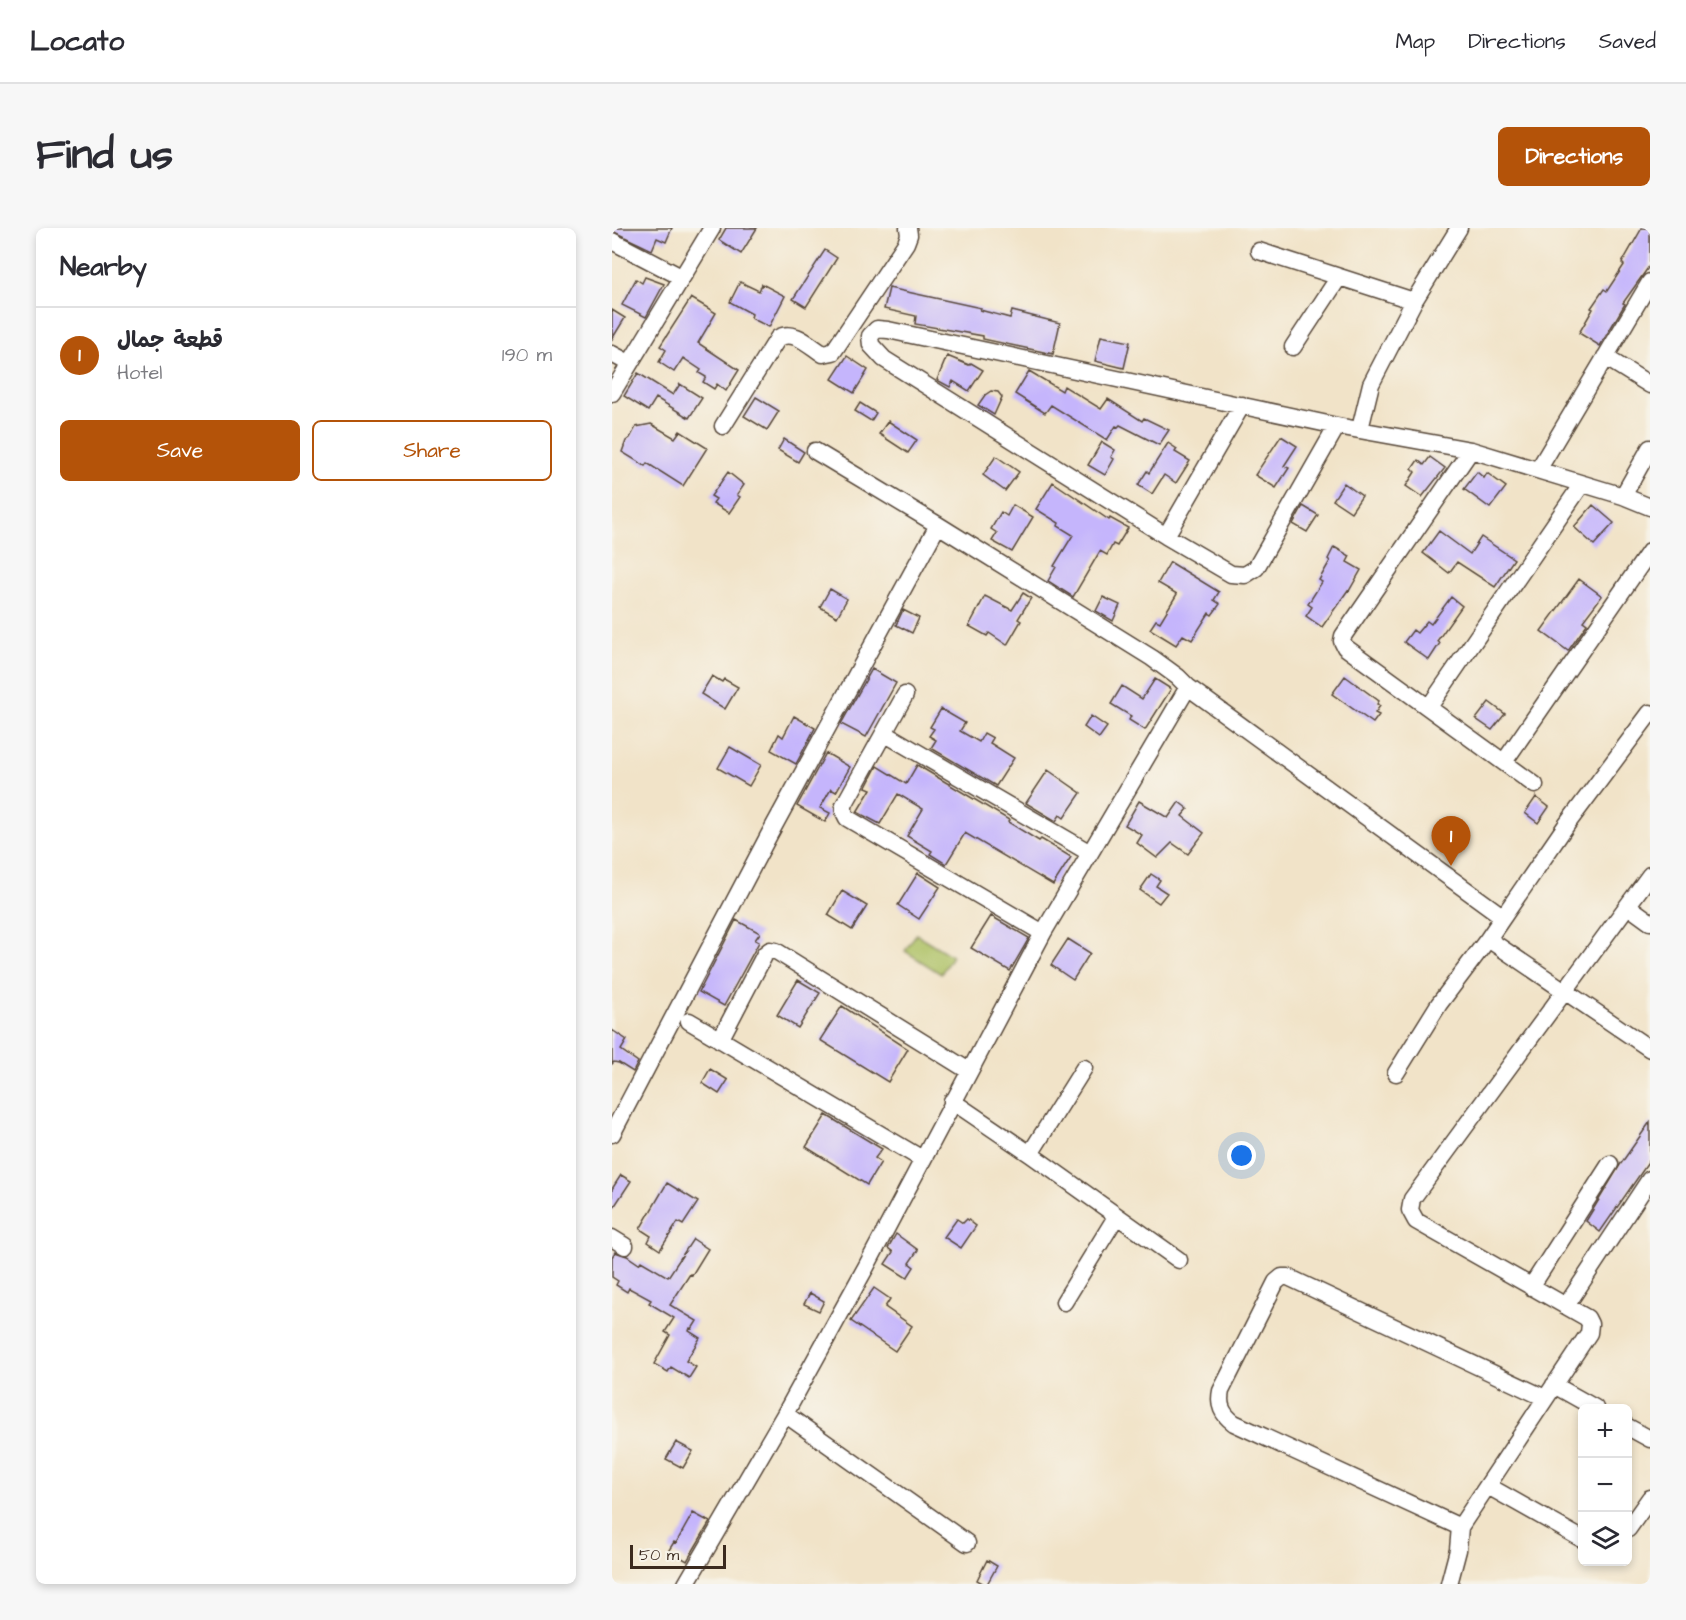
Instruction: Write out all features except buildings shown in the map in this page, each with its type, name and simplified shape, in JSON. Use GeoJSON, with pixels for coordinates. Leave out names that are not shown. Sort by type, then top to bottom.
{"type":"FeatureCollection","features":[{"type":"Feature","properties":{"kind":"street"},"geometry":{"type":"LineString","coordinates":[[612,393],[712,228]]}},
{"type":"Feature","properties":{"kind":"street"},"geometry":{"type":"LineString","coordinates":[[723,426],[778,338],[785,334],[794,335],[823,354],[833,352],[906,243],[909,235],[908,228]]}},
{"type":"Feature","properties":{"kind":"street"},"geometry":{"type":"LineString","coordinates":[[1360,429],[1371,384],[1414,301],[1459,228]]}},
{"type":"Feature","properties":{"kind":"street"},"geometry":{"type":"LineString","coordinates":[[612,241],[681,277]]}},
{"type":"Feature","properties":{"kind":"street"},"geometry":{"type":"LineString","coordinates":[[1259,251],[1414,301]]}},
{"type":"Feature","properties":{"kind":"street"},"geometry":{"type":"LineString","coordinates":[[1293,347],[1339,277]]}},
{"type":"Feature","properties":{"kind":"street"},"geometry":{"type":"LineString","coordinates":[[1538,470],[1650,282]]}},
{"type":"Feature","properties":{"kind":"street"},"geometry":{"type":"LineString","coordinates":[[1337,426],[1256,568],[1245,575],[1231,574],[1166,536],[884,359],[871,345],[870,336],[877,329],[888,330],[1337,426],[1471,450],[1623,496],[1650,507]]}},
{"type":"Feature","properties":{"kind":"street"},"geometry":{"type":"LineString","coordinates":[[612,354],[629,363]]}},
{"type":"Feature","properties":{"kind":"street"},"geometry":{"type":"LineString","coordinates":[[1605,357],[1650,385]]}},
{"type":"Feature","properties":{"kind":"street"},"geometry":{"type":"LineString","coordinates":[[1166,536],[1242,405]]}},
{"type":"Feature","properties":{"kind":"street"},"geometry":{"type":"LineString","coordinates":[[1623,496],[1650,448]]}},
{"type":"Feature","properties":{"kind":"street"},"geometry":{"type":"LineString","coordinates":[[1471,450],[1343,636],[1342,641],[1345,647],[1535,785]]}},
{"type":"Feature","properties":{"kind":"street"},"geometry":{"type":"LineString","coordinates":[[815,451],[1152,658],[1188,687],[1502,916]]}},
{"type":"Feature","properties":{"kind":"street"},"geometry":{"type":"LineString","coordinates":[[1429,707],[1582,484]]}},
{"type":"Feature","properties":{"kind":"street"},"geometry":{"type":"LineString","coordinates":[[612,1134],[769,836],[938,525]]}},
{"type":"Feature","properties":{"kind":"street"},"geometry":{"type":"LineString","coordinates":[[1504,762],[1650,551]]}},
{"type":"Feature","properties":{"kind":"street"},"geometry":{"type":"LineString","coordinates":[[686,1584],[785,1414],[1043,933],[1188,687]]}},
{"type":"Feature","properties":{"kind":"street"},"geometry":{"type":"LineString","coordinates":[[905,695],[843,806],[844,812],[848,818],[1043,933]]}},
{"type":"Feature","properties":{"kind":"street"},"geometry":{"type":"LineString","coordinates":[[1396,1073],[1439,1004],[1488,939],[1567,824],[1650,713]]}},
{"type":"Feature","properties":{"kind":"street"},"geometry":{"type":"LineString","coordinates":[[884,733],[1090,853]]}},
{"type":"Feature","properties":{"kind":"street"},"geometry":{"type":"LineString","coordinates":[[1449,1584],[1458,1550],[1460,1527],[1589,1333],[1590,1324],[1587,1318],[1416,1221],[1410,1210],[1412,1199],[1650,875]]}},
{"type":"Feature","properties":{"kind":"street"},"geometry":{"type":"LineString","coordinates":[[1628,906],[1650,922]]}},
{"type":"Feature","properties":{"kind":"street"},"geometry":{"type":"LineString","coordinates":[[1488,939],[1650,1049]]}},
{"type":"Feature","properties":{"kind":"street"},"geometry":{"type":"LineString","coordinates":[[720,1040],[765,954],[770,950],[776,951],[969,1071]]}},
{"type":"Feature","properties":{"kind":"street"},"geometry":{"type":"LineString","coordinates":[[689,1021],[922,1159]]}},
{"type":"Feature","properties":{"kind":"street"},"geometry":{"type":"LineString","coordinates":[[1030,1154],[1084,1068]]}},
{"type":"Feature","properties":{"kind":"street"},"geometry":{"type":"LineString","coordinates":[[952,1101],[1179,1260]]}},
{"type":"Feature","properties":{"kind":"street"},"geometry":{"type":"LineString","coordinates":[[1531,1287],[1610,1164]]}},
{"type":"Feature","properties":{"kind":"street"},"geometry":{"type":"LineString","coordinates":[[1566,1306],[1650,1179]]}},
{"type":"Feature","properties":{"kind":"street"},"geometry":{"type":"LineString","coordinates":[[1064,1302],[1116,1217]]}},
{"type":"Feature","properties":{"kind":"street"},"geometry":{"type":"LineString","coordinates":[[1460,1527],[1234,1423],[1225,1416],[1219,1402],[1221,1391],[1276,1282],[1282,1277],[1288,1277],[1550,1392],[1584,1404]]}},
{"type":"Feature","properties":{"kind":"street"},"geometry":{"type":"LineString","coordinates":[[785,1414],[967,1543]]}},
{"type":"Feature","properties":{"kind":"street"},"geometry":{"type":"LineString","coordinates":[[1632,1429],[1650,1439]]}},
{"type":"Feature","properties":{"kind":"street"},"geometry":{"type":"LineString","coordinates":[[1488,1486],[1578,1537]]}},
{"type":"Feature","properties":{"kind":"street"},"geometry":{"type":"LineString","coordinates":[[1632,1523],[1650,1498]]}},
{"type":"Feature","properties":{"kind":"green space"},"geometry":{"type":"Polygon","coordinates":[[[916,934],[952,956],[941,974],[905,951],[916,934]]]}},
{"type":"Feature","properties":{"kind":"place","name":"قطعة جمال"},"geometry":{"type":"Point","coordinates":[1451,866]}}]}
